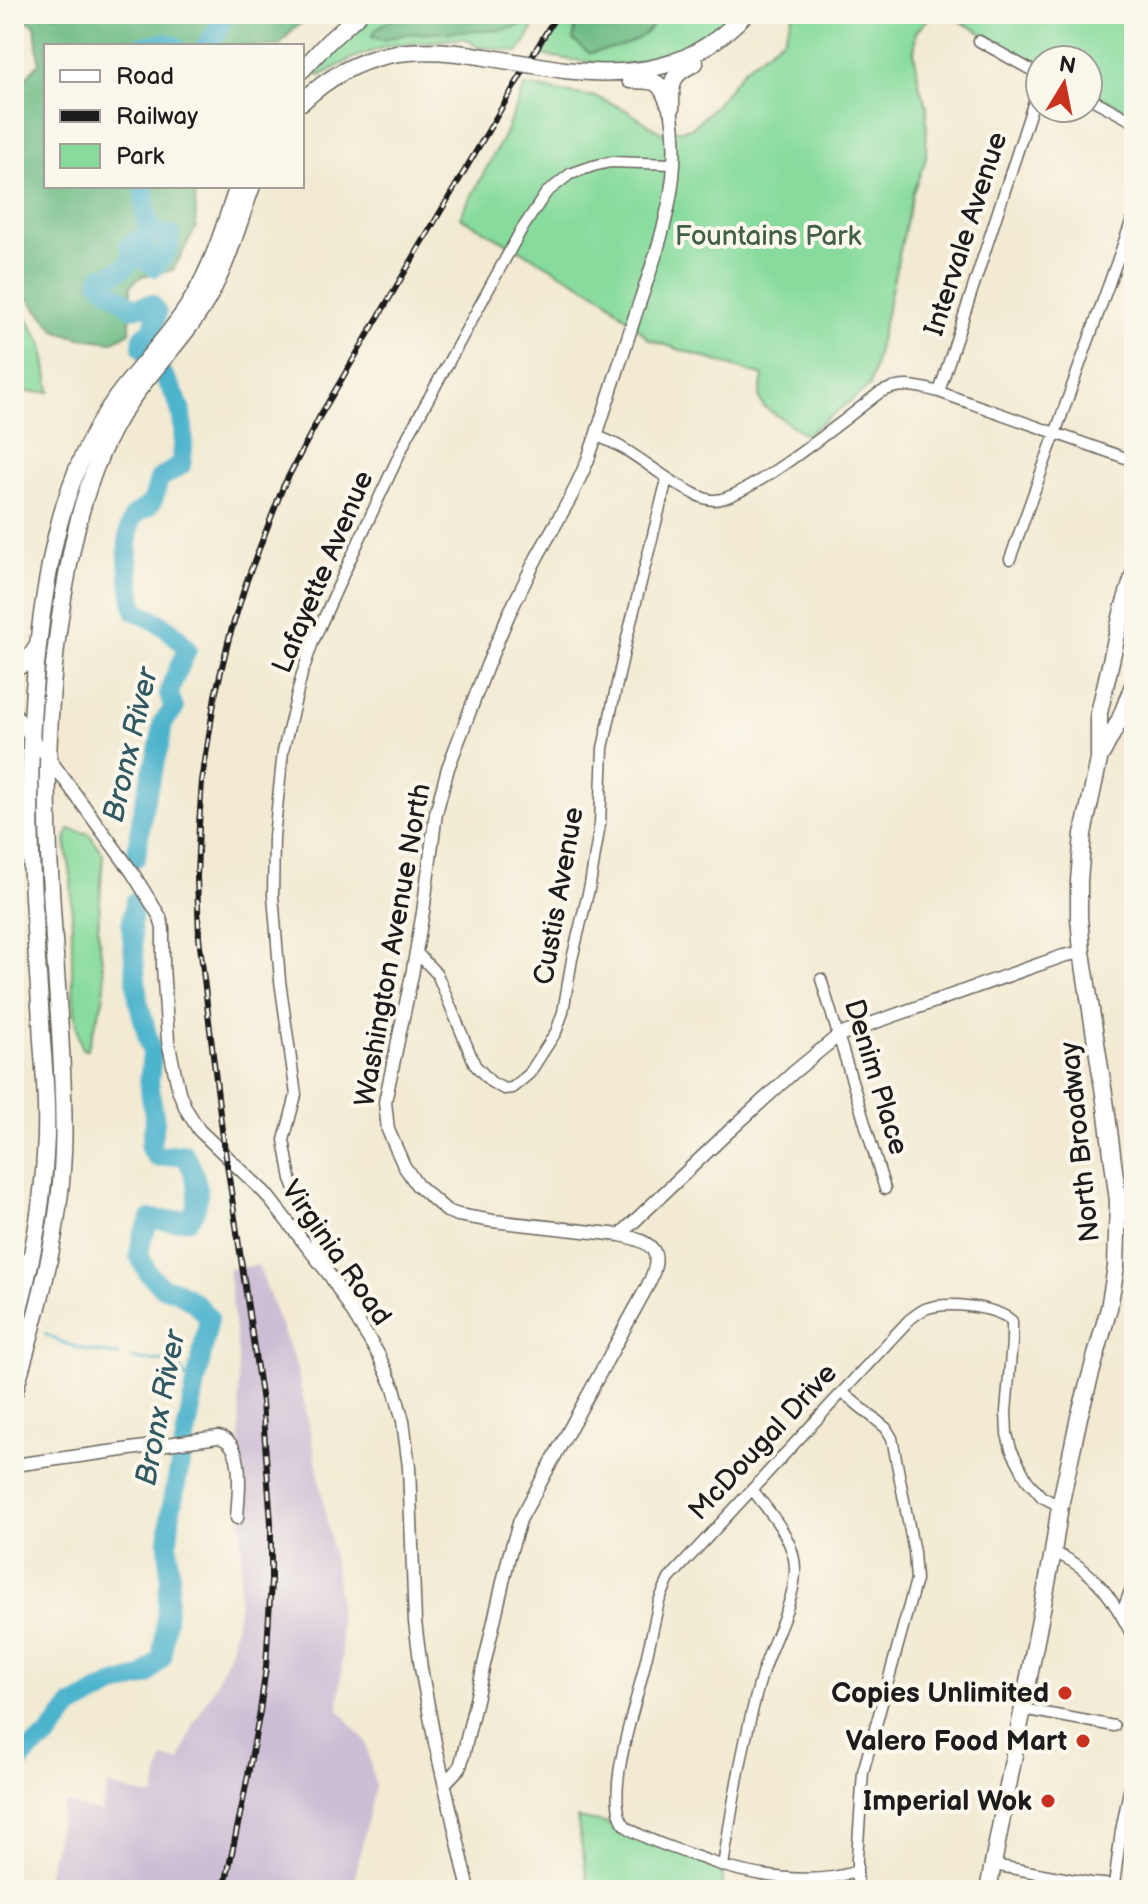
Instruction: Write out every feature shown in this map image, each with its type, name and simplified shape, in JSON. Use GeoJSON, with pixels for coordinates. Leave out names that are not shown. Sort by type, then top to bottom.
{"type":"FeatureCollection","features":[{"type":"Feature","properties":{"kind":"main road"},"geometry":{"type":"LineString","coordinates":[[304,68],[359,14]]}},
{"type":"Feature","properties":{"kind":"main road"},"geometry":{"type":"LineString","coordinates":[[569,70],[625,73],[665,65],[712,43],[746,14]]}},
{"type":"Feature","properties":{"kind":"main road"},"geometry":{"type":"LineString","coordinates":[[671,109],[672,84],[677,73],[717,49],[733,34],[746,14]]}},
{"type":"Feature","properties":{"kind":"main road"},"geometry":{"type":"LineString","coordinates":[[304,100],[339,74],[369,60],[427,50],[621,80],[656,82],[662,87],[671,109]]}},
{"type":"Feature","properties":{"kind":"main road"},"geometry":{"type":"LineString","coordinates":[[164,350],[203,280],[237,188]]}},
{"type":"Feature","properties":{"kind":"main road"},"geometry":{"type":"LineString","coordinates":[[14,1327],[37,1233],[46,1134],[31,855],[32,739],[39,642],[50,566],[73,479],[98,424],[115,399],[140,378],[192,324],[225,262],[251,188]]}},
{"type":"Feature","properties":{"kind":"main road"},"geometry":{"type":"LineString","coordinates":[[14,1393],[51,1253],[63,1162],[63,1092],[49,853],[48,757],[59,628],[68,569],[93,473],[140,378]]}},
{"type":"Feature","properties":{"kind":"main road","name":"North Broadway"},"geometry":{"type":"LineString","coordinates":[[988,1890],[1060,1506],[1079,1417],[1109,1308],[1118,1248],[1115,1168],[1082,952],[1080,863],[1099,760],[1099,713],[1134,574]]}},
{"type":"Feature","properties":{"kind":"main road"},"geometry":{"type":"LineString","coordinates":[[14,669],[31,658],[39,642]]}},
{"type":"Feature","properties":{"kind":"main road"},"geometry":{"type":"LineString","coordinates":[[1099,760],[1134,683]]}},
{"type":"Feature","properties":{"kind":"street"},"geometry":{"type":"LineString","coordinates":[[979,41],[1024,66]]}},
{"type":"Feature","properties":{"kind":"street"},"geometry":{"type":"LineString","coordinates":[[1104,106],[1134,122]]}},
{"type":"Feature","properties":{"kind":"street","name":"Washington Avenue North"},"geometry":{"type":"LineString","coordinates":[[445,1783],[460,1767],[520,1520],[655,1272],[657,1260],[651,1247],[636,1238],[458,1215],[439,1205],[417,1185],[404,1166],[388,1130],[385,1102],[416,952],[436,813],[448,768],[508,616],[572,495],[596,436],[671,201],[675,138],[671,109]]}},
{"type":"Feature","properties":{"kind":"street","name":"Intervale Avenue"},"geometry":{"type":"LineString","coordinates":[[939,392],[1027,124]]}},
{"type":"Feature","properties":{"kind":"street","name":"Lafayette Avenue"},"geometry":{"type":"LineString","coordinates":[[331,1277],[291,1179],[284,1140],[296,1095],[279,967],[273,895],[274,837],[283,751],[302,674],[313,642],[408,436],[520,232],[546,193],[570,174],[610,162],[674,164]]}},
{"type":"Feature","properties":{"kind":"street"},"geometry":{"type":"LineString","coordinates":[[1010,559],[1134,214]]}},
{"type":"Feature","properties":{"kind":"street"},"geometry":{"type":"LineString","coordinates":[[596,436],[612,441],[667,479],[700,496],[716,500],[774,471],[879,393],[897,385],[911,385],[939,392],[1134,461]]}},
{"type":"Feature","properties":{"kind":"street","name":"Custis Avenue"},"geometry":{"type":"LineString","coordinates":[[416,952],[437,974],[475,1065],[491,1082],[504,1089],[512,1088],[529,1074],[547,1049],[563,1012],[600,824],[603,748],[667,479]]}},
{"type":"Feature","properties":{"kind":"street","name":"Virginia Road"},"geometry":{"type":"LineString","coordinates":[[14,712],[132,872],[160,917],[168,1041],[179,1092],[186,1109],[199,1130],[265,1193],[331,1277],[378,1354],[394,1388],[403,1421],[409,1467],[415,1622],[421,1668],[469,1890]]}},
{"type":"Feature","properties":{"kind":"street"},"geometry":{"type":"LineString","coordinates":[[1130,935],[1134,923]]}},
{"type":"Feature","properties":{"kind":"street"},"geometry":{"type":"LineString","coordinates":[[620,1235],[736,1124],[839,1035],[1082,952]]}},
{"type":"Feature","properties":{"kind":"street","name":"Denim Place"},"geometry":{"type":"LineString","coordinates":[[821,979],[885,1189]]}},
{"type":"Feature","properties":{"kind":"street","name":"McDougal Drive"},"geometry":{"type":"LineString","coordinates":[[723,1866],[647,1838],[625,1825],[619,1810],[618,1780],[622,1751],[659,1601],[669,1579],[909,1320],[935,1306],[977,1307],[1009,1318],[1013,1334],[1006,1412],[1011,1449],[1027,1480],[1042,1497],[1060,1506]]}},
{"type":"Feature","properties":{"kind":"street"},"geometry":{"type":"LineString","coordinates":[[842,1392],[886,1428],[892,1438],[914,1552],[916,1580],[863,1772],[857,1890]]}},
{"type":"Feature","properties":{"kind":"street"},"geometry":{"type":"LineString","coordinates":[[14,1465],[224,1438],[232,1444],[239,1468],[237,1518]]}},
{"type":"Feature","properties":{"kind":"street"},"geometry":{"type":"LineString","coordinates":[[752,1489],[790,1546],[795,1568],[794,1582],[755,1700],[732,1802],[723,1866],[766,1875],[815,1878],[831,1878],[857,1871]]}},
{"type":"Feature","properties":{"kind":"street"},"geometry":{"type":"LineString","coordinates":[[1053,1552],[1088,1572],[1121,1614],[1134,1640]]}},
{"type":"Feature","properties":{"kind":"street"},"geometry":{"type":"LineString","coordinates":[[1121,1614],[1134,1581]]}},
{"type":"Feature","properties":{"kind":"street"},"geometry":{"type":"LineString","coordinates":[[1023,1709],[1114,1726]]}},
{"type":"Feature","properties":{"kind":"street"},"geometry":{"type":"LineString","coordinates":[[994,1865],[1090,1887],[1112,1886],[1134,1765]]}},
{"type":"Feature","properties":{"kind":"shaded area"},"geometry":{"type":"Polygon","coordinates":[[[258,1265],[296,1365],[314,1449],[337,1578],[342,1658],[339,1710],[366,1741],[375,1787],[352,1890],[44,1890],[64,1803],[101,1812],[108,1786],[153,1797],[163,1758],[180,1761],[193,1725],[231,1649],[239,1605],[242,1533],[238,1356],[228,1269],[258,1265]]]}},
{"type":"Feature","properties":{"kind":"green space"},"geometry":{"type":"Polygon","coordinates":[[[14,14],[316,14],[294,28],[281,44],[44,44],[44,188],[195,188],[196,227],[173,270],[142,276],[131,285],[130,332],[112,342],[56,331],[14,282],[14,91],[39,63],[35,25],[22,18],[14,18],[14,14]]]}},
{"type":"Feature","properties":{"kind":"green space"},"geometry":{"type":"Polygon","coordinates":[[[373,14],[542,14],[519,52],[476,46],[465,38],[388,46],[353,58],[320,76],[314,72],[316,66],[373,14]]]}},
{"type":"Feature","properties":{"kind":"green space"},"geometry":{"type":"Polygon","coordinates":[[[401,14],[532,14],[526,24],[503,30],[406,34],[383,40],[372,36],[377,28],[401,14]]]}},
{"type":"Feature","properties":{"kind":"green space"},"geometry":{"type":"Polygon","coordinates":[[[565,14],[737,14],[699,44],[660,59],[615,66],[540,55],[565,14]]]}},
{"type":"Feature","properties":{"kind":"green space"},"geometry":{"type":"Polygon","coordinates":[[[582,14],[654,14],[655,23],[634,41],[589,53],[573,40],[577,17],[582,14]]]}},
{"type":"Feature","properties":{"kind":"green space","name":"Fountains Park"},"geometry":{"type":"Polygon","coordinates":[[[793,14],[933,14],[916,32],[914,53],[927,107],[926,159],[913,192],[870,386],[806,435],[764,407],[759,398],[763,376],[650,340],[604,297],[460,217],[504,136],[525,86],[596,97],[624,109],[662,133],[692,128],[715,106],[744,69],[784,38],[793,14]]]}},
{"type":"Feature","properties":{"kind":"green space"},"geometry":{"type":"Polygon","coordinates":[[[947,14],[1134,14],[1134,114],[1104,98],[1104,44],[1024,44],[1024,56],[947,14]]]}},
{"type":"Feature","properties":{"kind":"green space"},"geometry":{"type":"Polygon","coordinates":[[[14,301],[43,345],[50,392],[14,392],[14,301]]]}},
{"type":"Feature","properties":{"kind":"green space"},"geometry":{"type":"Polygon","coordinates":[[[69,829],[89,834],[103,854],[98,930],[105,985],[87,1050],[82,1049],[74,1007],[71,877],[66,848],[69,829]]]}},
{"type":"Feature","properties":{"kind":"green space"},"geometry":{"type":"Polygon","coordinates":[[[577,1818],[627,1827],[723,1866],[722,1890],[589,1890],[577,1818]]]}},
{"type":"Feature","properties":{"kind":"waterway","name":"Bronx River"},"geometry":{"type":"LineString","coordinates":[[208,44],[225,14]]}},
{"type":"Feature","properties":{"kind":"waterway","name":"Bronx River"},"geometry":{"type":"LineString","coordinates":[[157,44],[168,44]]}},
{"type":"Feature","properties":{"kind":"waterway","name":"Bronx River"},"geometry":{"type":"LineString","coordinates":[[136,857],[143,808],[163,722],[174,709],[169,694],[187,650],[171,631],[135,611],[128,547],[135,515],[151,502],[159,479],[181,465],[181,414],[171,388],[142,347],[143,336],[152,331],[157,313],[151,304],[133,308],[100,282],[101,277],[120,270],[135,258],[129,245],[141,239],[149,263],[155,267],[168,248],[170,235],[159,234],[147,225],[143,188]]}},
{"type":"Feature","properties":{"kind":"waterway","name":"Bronx River"},"geometry":{"type":"LineString","coordinates":[[14,1769],[30,1749],[48,1737],[71,1707],[112,1686],[145,1676],[162,1657],[170,1578],[168,1542],[171,1510],[209,1318],[195,1303],[177,1291],[162,1287],[148,1273],[139,1255],[142,1237],[151,1219],[189,1219],[196,1209],[198,1194],[193,1172],[184,1154],[157,1157],[150,1148],[155,1122],[149,1083],[152,1053],[138,1000],[131,925],[135,902]]}},
{"type":"Feature","properties":{"kind":"waterway"},"geometry":{"type":"LineString","coordinates":[[45,1334],[80,1349],[119,1355]]}},
{"type":"Feature","properties":{"kind":"waterway"},"geometry":{"type":"LineString","coordinates":[[131,1358],[178,1365],[195,1385]]}},
{"type":"Feature","properties":{"kind":"railway"},"geometry":{"type":"LineString","coordinates":[[224,1890],[266,1667],[271,1523],[262,1402],[222,1130],[199,937],[199,825],[202,781],[215,696],[247,580],[283,487],[320,416],[557,14]]}},
{"type":"Feature","properties":{"kind":"place","name":"Copies Unlimited"},"geometry":{"type":"Point","coordinates":[1065,1693]}},
{"type":"Feature","properties":{"kind":"place","name":"Valero Food Mart"},"geometry":{"type":"Point","coordinates":[1083,1741]}},
{"type":"Feature","properties":{"kind":"place","name":"Imperial Wok"},"geometry":{"type":"Point","coordinates":[1048,1801]}}]}
